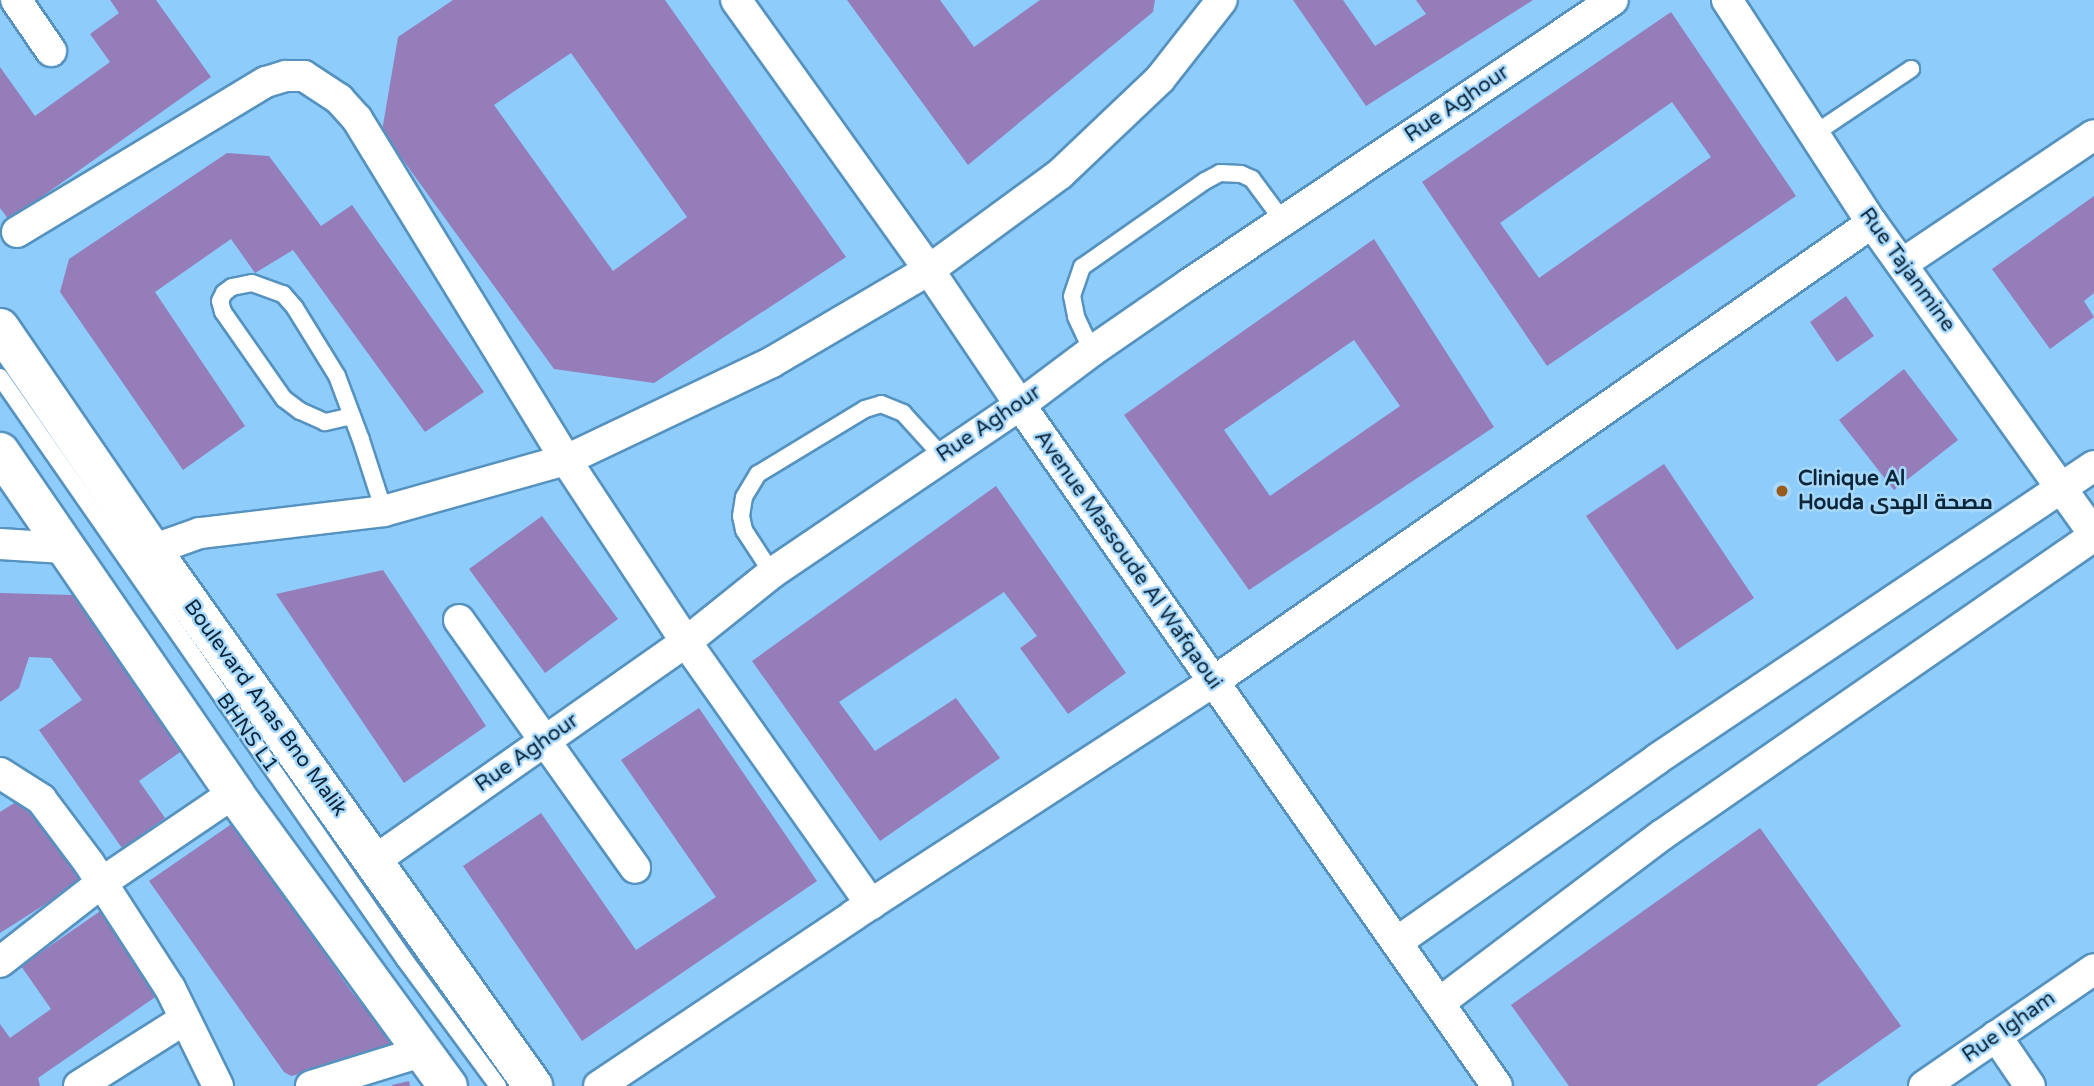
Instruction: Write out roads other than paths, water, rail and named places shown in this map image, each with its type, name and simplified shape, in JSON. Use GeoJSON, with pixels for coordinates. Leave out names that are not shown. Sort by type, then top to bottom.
{"type":"FeatureCollection","features":[{"type":"Feature","properties":{"kind":"street"},"geometry":{"type":"LineString","coordinates":[[16,0],[51,51]]}},
{"type":"Feature","properties":{"kind":"street","name":"Avenue Massoude Al Wafqaoui"},"geometry":{"type":"LineString","coordinates":[[736,0],[929,270],[1020,405],[1497,1086]]}},
{"type":"Feature","properties":{"kind":"street"},"geometry":{"type":"LineString","coordinates":[[152,550],[200,533],[384,511],[566,460],[772,362],[929,270],[1060,174],[1160,79],[1222,0]]}},
{"type":"Feature","properties":{"kind":"street","name":"Rue Aghour"},"geometry":{"type":"LineString","coordinates":[[374,861],[686,642],[772,573],[1020,405],[1092,351],[1613,0]]}},
{"type":"Feature","properties":{"kind":"street","name":"Rue Tajanmine"},"geometry":{"type":"LineString","coordinates":[[1727,0],[1872,223],[2063,487],[2094,535]]}},
{"type":"Feature","properties":{"kind":"street"},"geometry":{"type":"LineString","coordinates":[[17,232],[266,82],[304,76],[339,99],[357,119],[566,460],[686,642],[871,904]]}},
{"type":"Feature","properties":{"kind":"street"},"geometry":{"type":"LineString","coordinates":[[1902,264],[2094,135]]}},
{"type":"Feature","properties":{"kind":"street"},"geometry":{"type":"LineString","coordinates":[[599,1086],[871,904],[1213,682],[1872,223]]}},
{"type":"Feature","properties":{"kind":"street","name":"Boulevard Anas Bno Malik"},"geometry":{"type":"LineString","coordinates":[[0,328],[152,550],[533,1086]]}},
{"type":"Feature","properties":{"kind":"street"},"geometry":{"type":"LineString","coordinates":[[0,452],[234,793],[448,1086]]}},
{"type":"Feature","properties":{"kind":"street"},"geometry":{"type":"LineString","coordinates":[[1397,942],[1657,760],[2094,466]]}},
{"type":"Feature","properties":{"kind":"street"},"geometry":{"type":"LineString","coordinates":[[1439,1003],[1661,835],[2094,535]]}},
{"type":"Feature","properties":{"kind":"street"},"geometry":{"type":"LineString","coordinates":[[0,544],[64,548]]}},
{"type":"Feature","properties":{"kind":"street"},"geometry":{"type":"LineString","coordinates":[[459,620],[635,868]]}},
{"type":"Feature","properties":{"kind":"street"},"geometry":{"type":"LineString","coordinates":[[5,782],[41,799],[61,822],[170,988],[218,1086]]}},
{"type":"Feature","properties":{"kind":"street"},"geometry":{"type":"LineString","coordinates":[[0,962],[101,883],[234,793]]}},
{"type":"Feature","properties":{"kind":"street","name":"Rue Igham"},"geometry":{"type":"LineString","coordinates":[[1924,1086],[2094,969]]}},
{"type":"Feature","properties":{"kind":"street"},"geometry":{"type":"LineString","coordinates":[[79,1086],[185,1019]]}},
{"type":"Feature","properties":{"kind":"street"},"geometry":{"type":"LineString","coordinates":[[1996,1036],[2030,1086]]}},
{"type":"Feature","properties":{"kind":"street"},"geometry":{"type":"LineString","coordinates":[[311,1086],[424,1051]]}},
{"type":"Feature","properties":{"kind":"lane"},"geometry":{"type":"LineString","coordinates":[[1814,134],[1911,69]]}},
{"type":"Feature","properties":{"kind":"lane"},"geometry":{"type":"LineString","coordinates":[[1092,351],[1076,316],[1072,296],[1082,267],[1205,181],[1220,173],[1241,174],[1252,179],[1283,221]]}},
{"type":"Feature","properties":{"kind":"lane"},"geometry":{"type":"LineString","coordinates":[[352,416],[325,422],[300,411],[284,400],[223,312],[220,301],[225,293],[233,287],[252,283],[283,294],[311,332],[337,376],[352,416],[384,511]]}},
{"type":"Feature","properties":{"kind":"lane","name":"BHNS L1"},"geometry":{"type":"LineString","coordinates":[[0,377],[389,938],[498,1086]]}},
{"type":"Feature","properties":{"kind":"lane","name":"BHNS L1"},"geometry":{"type":"LineString","coordinates":[[0,388],[486,1086]]}},
{"type":"Feature","properties":{"kind":"lane"},"geometry":{"type":"LineString","coordinates":[[772,573],[744,530],[741,516],[744,497],[758,474],[865,409],[881,404],[903,413],[942,456]]}},
{"type":"Feature","properties":{"kind":"place","name":"Clinique Al Houda مصحة الهدى"},"geometry":{"type":"Point","coordinates":[1782,491]}}]}
